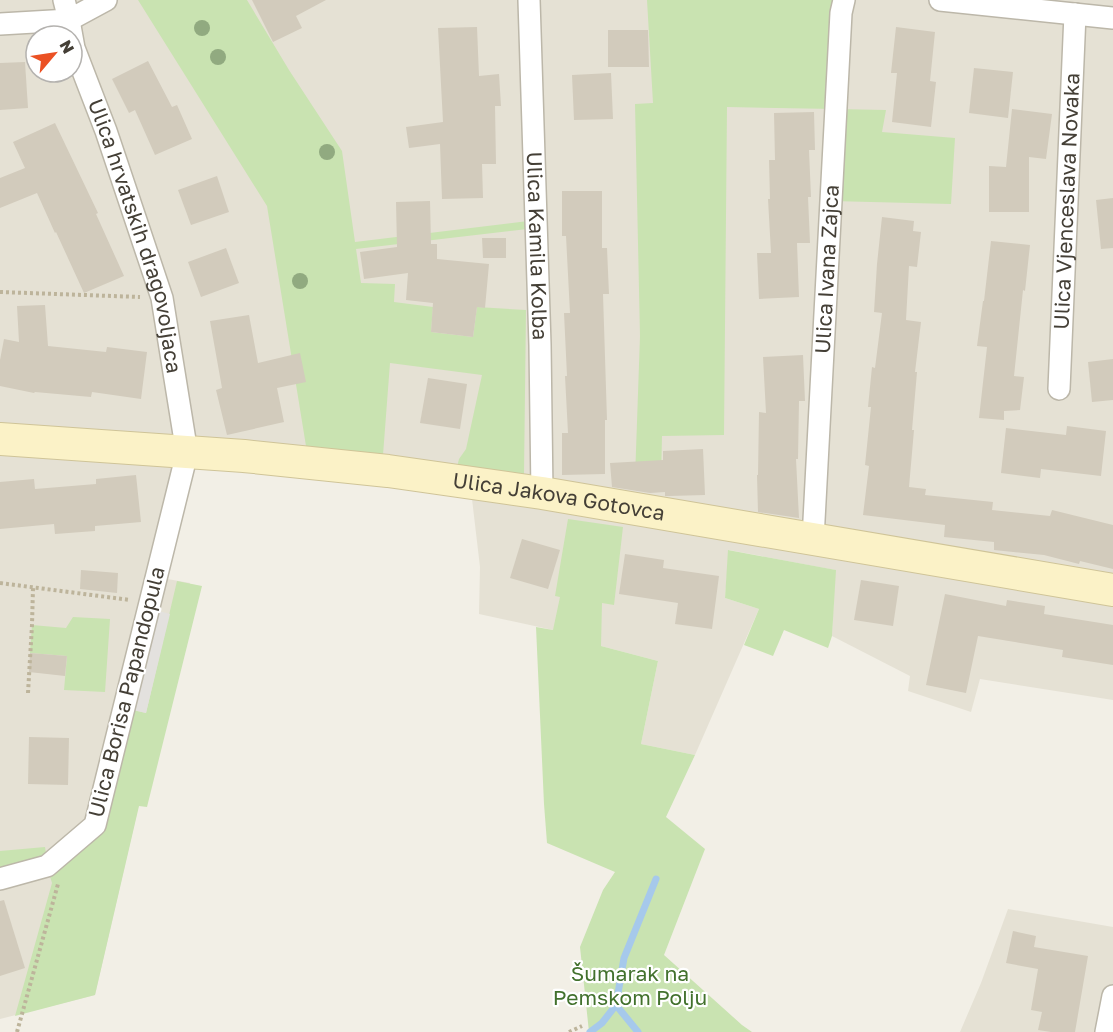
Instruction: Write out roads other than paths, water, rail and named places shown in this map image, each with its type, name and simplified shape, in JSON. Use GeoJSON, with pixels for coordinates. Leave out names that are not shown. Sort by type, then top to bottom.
{"type":"FeatureCollection","features":[{"type":"Feature","properties":{"kind":"street"},"geometry":{"type":"LineString","coordinates":[[0,24],[106,0]]}},
{"type":"Feature","properties":{"kind":"street","name":"Ulica Kamila Kolba"},"geometry":{"type":"LineString","coordinates":[[528,0],[541,355],[542,493]]}},
{"type":"Feature","properties":{"kind":"street","name":"Ulica Ivana Zajca"},"geometry":{"type":"LineString","coordinates":[[813,539],[841,13],[844,0]]}},
{"type":"Feature","properties":{"kind":"street"},"geometry":{"type":"LineString","coordinates":[[940,0],[1113,18]]}},
{"type":"Feature","properties":{"kind":"street","name":"Ulica hrvatskih dragovoljaca"},"geometry":{"type":"LineString","coordinates":[[67,10],[74,48],[106,131],[162,298],[187,453]]}},
{"type":"Feature","properties":{"kind":"street","name":"Ulica Vjenceslava Novaka"},"geometry":{"type":"LineString","coordinates":[[1059,389],[1075,14]]}},
{"type":"Feature","properties":{"kind":"street","name":"Ulica Jakova Gotovca"},"geometry":{"type":"LineString","coordinates":[[0,439],[244,456],[388,471],[542,493],[1113,590]]}},
{"type":"Feature","properties":{"kind":"street","name":"Ulica Borisa Papandopula"},"geometry":{"type":"LineString","coordinates":[[0,879],[47,866],[95,825],[187,453]]}},
{"type":"Feature","properties":{"kind":"street"},"geometry":{"type":"LineString","coordinates":[[1106,1032],[1113,996]]}},
{"type":"Feature","properties":{"kind":"waterway"},"geometry":{"type":"LineString","coordinates":[[616,1005],[624,958],[656,879]]}},
{"type":"Feature","properties":{"kind":"waterway"},"geometry":{"type":"LineString","coordinates":[[590,1032],[602,1023],[616,1005],[638,1032]]}},
{"type":"Feature","properties":{"kind":"park label","name":"Šumarak na Pemskom Polju"},"geometry":{"type":"Point","coordinates":[630,986]}}]}
